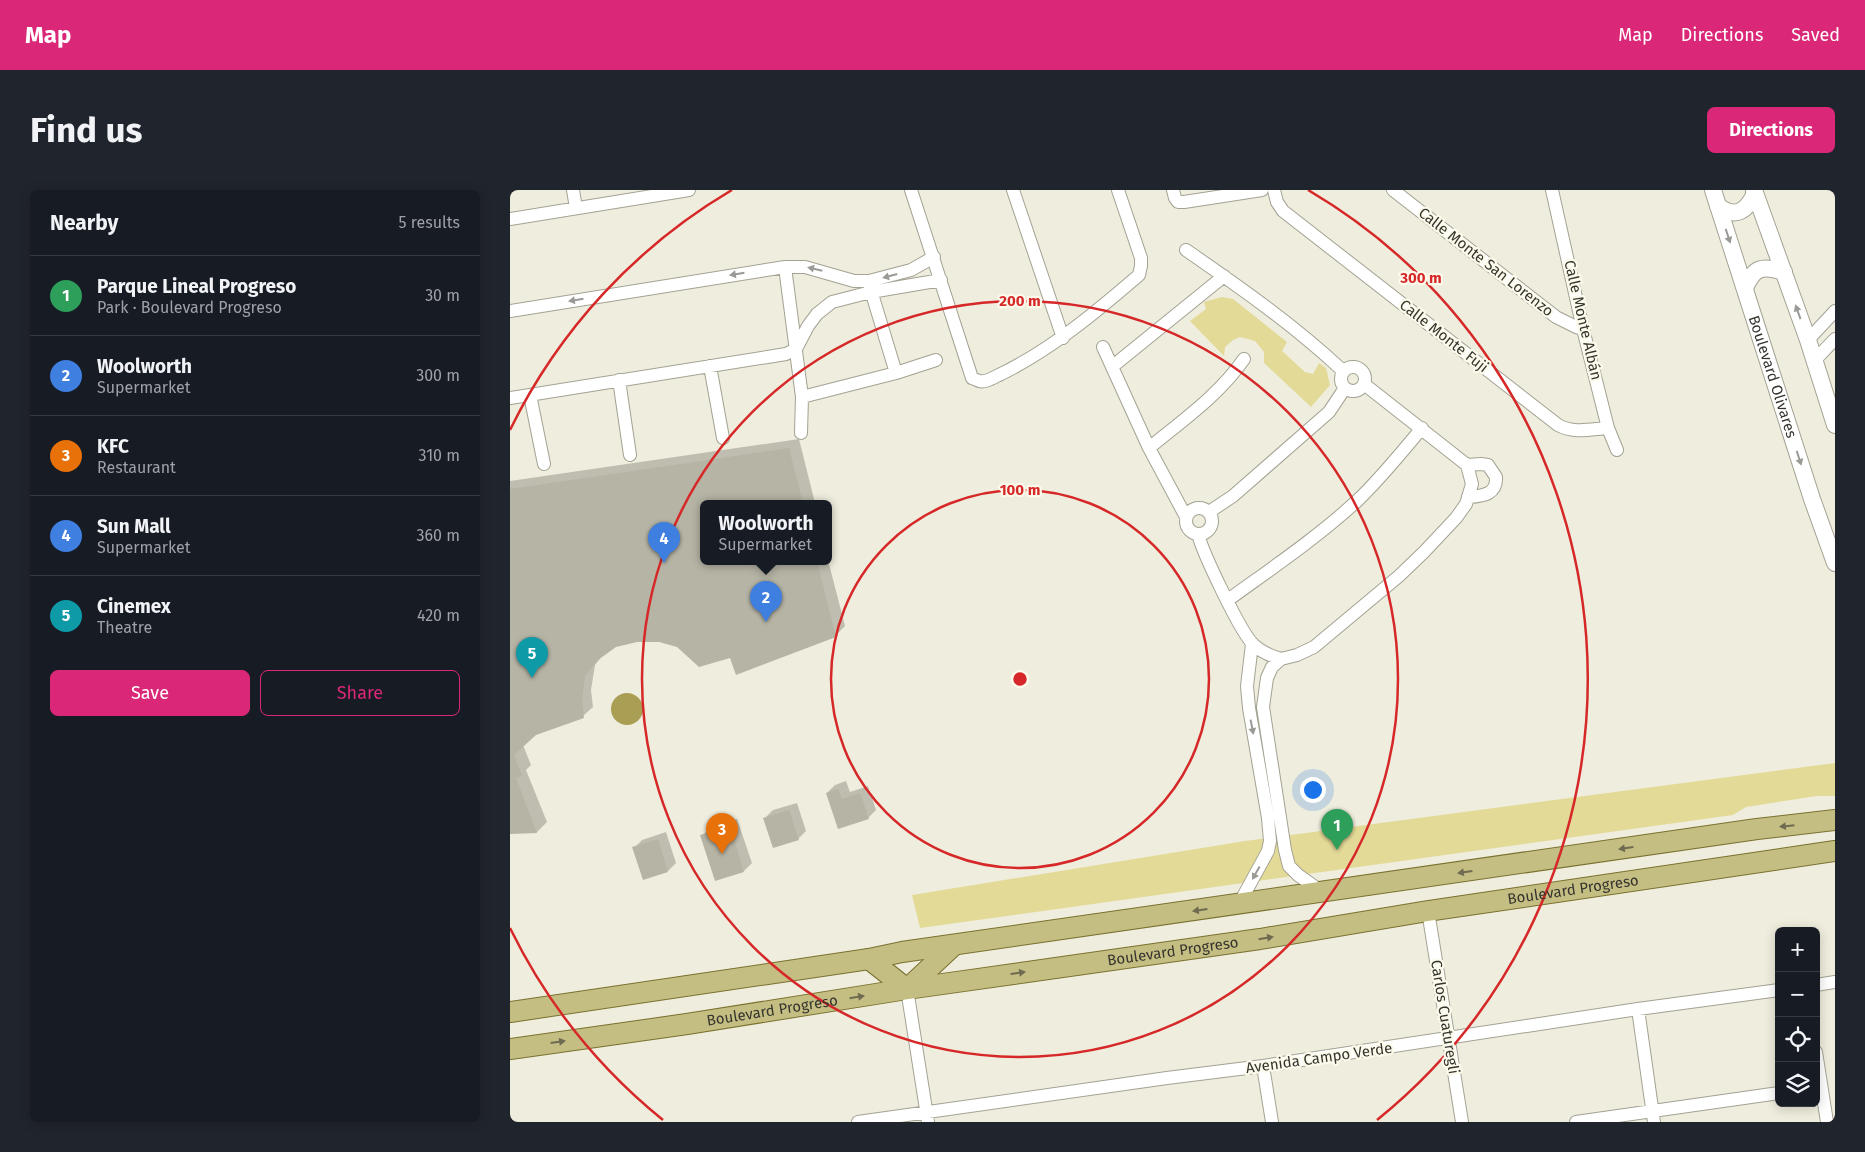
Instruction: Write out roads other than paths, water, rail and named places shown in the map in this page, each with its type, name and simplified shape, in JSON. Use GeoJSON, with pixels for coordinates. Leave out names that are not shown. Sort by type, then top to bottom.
{"type":"FeatureCollection","features":[{"type":"Feature","properties":{"kind":"main road"},"geometry":{"type":"LineString","coordinates":[[510,1012],[869,959],[902,952],[1757,829],[1835,820]]}},
{"type":"Feature","properties":{"kind":"main road","name":"Boulevard Progreso"},"geometry":{"type":"LineString","coordinates":[[510,1049],[687,1024],[907,989],[1260,939],[1428,911],[1835,851]]}},
{"type":"Feature","properties":{"kind":"main road"},"geometry":{"type":"LineString","coordinates":[[869,959],[907,989],[954,945]]}},
{"type":"Feature","properties":{"kind":"street"},"geometry":{"type":"LineString","coordinates":[[573,190],[576,208]]}},
{"type":"Feature","properties":{"kind":"street"},"geometry":{"type":"LineString","coordinates":[[510,219],[650,193],[688,190]]}},
{"type":"Feature","properties":{"kind":"street"},"geometry":{"type":"LineString","coordinates":[[911,190],[972,378],[978,382],[986,381],[1009,370],[1063,338],[1139,274],[1141,258],[1118,190]]}},
{"type":"Feature","properties":{"kind":"street"},"geometry":{"type":"LineString","coordinates":[[1013,190],[1063,338]]}},
{"type":"Feature","properties":{"kind":"street"},"geometry":{"type":"LineString","coordinates":[[1175,196],[1184,202],[1262,190]]}},
{"type":"Feature","properties":{"kind":"street","name":"Calle Monte Fuji"},"geometry":{"type":"LineString","coordinates":[[1274,190],[1277,202],[1283,212],[1558,425],[1567,430],[1577,431],[1608,428]]}},
{"type":"Feature","properties":{"kind":"street","name":"Calle Monte San Lorenzo"},"geometry":{"type":"LineString","coordinates":[[1393,190],[1556,317],[1583,329]]}},
{"type":"Feature","properties":{"kind":"street","name":"Calle Monte Albán"},"geometry":{"type":"LineString","coordinates":[[1552,190],[1583,329],[1608,428],[1617,450]]}},
{"type":"Feature","properties":{"kind":"street","name":"Boulevard Olivares"},"geometry":{"type":"LineString","coordinates":[[1713,190],[1812,498],[1835,563]]}},
{"type":"Feature","properties":{"kind":"street"},"geometry":{"type":"LineString","coordinates":[[1718,206],[1731,213],[1740,212],[1750,204],[1755,191]]}},
{"type":"Feature","properties":{"kind":"street"},"geometry":{"type":"LineString","coordinates":[[1755,191],[1808,340],[1835,425]]}},
{"type":"Feature","properties":{"kind":"street"},"geometry":{"type":"LineString","coordinates":[[1186,250],[1258,300],[1343,371]]}},
{"type":"Feature","properties":{"kind":"street"},"geometry":{"type":"LineString","coordinates":[[510,398],[786,354],[796,349],[808,326],[817,314],[832,302],[911,270],[934,257]]}},
{"type":"Feature","properties":{"kind":"street"},"geometry":{"type":"LineString","coordinates":[[510,311],[785,267],[805,267],[870,286],[915,286],[940,280]]}},
{"type":"Feature","properties":{"kind":"street"},"geometry":{"type":"LineString","coordinates":[[785,267],[802,397],[801,433]]}},
{"type":"Feature","properties":{"kind":"street"},"geometry":{"type":"LineString","coordinates":[[1745,288],[1750,276],[1756,271],[1772,268],[1784,272]]}},
{"type":"Feature","properties":{"kind":"street"},"geometry":{"type":"LineString","coordinates":[[911,270],[915,286]]}},
{"type":"Feature","properties":{"kind":"street"},"geometry":{"type":"LineString","coordinates":[[1113,366],[1224,276]]}},
{"type":"Feature","properties":{"kind":"street"},"geometry":{"type":"LineString","coordinates":[[870,286],[896,373]]}},
{"type":"Feature","properties":{"kind":"street"},"geometry":{"type":"LineString","coordinates":[[1808,340],[1835,311]]}},
{"type":"Feature","properties":{"kind":"street"},"geometry":{"type":"LineString","coordinates":[[1814,360],[1835,339]]}},
{"type":"Feature","properties":{"kind":"street"},"geometry":{"type":"LineString","coordinates":[[1103,347],[1149,448],[1186,517],[1190,530],[1202,534],[1210,528],[1212,520],[1209,512],[1205,509],[1196,508],[1188,513],[1186,517]]}},
{"type":"Feature","properties":{"kind":"street"},"geometry":{"type":"LineString","coordinates":[[1149,448],[1211,398],[1232,376],[1244,359]]}},
{"type":"Feature","properties":{"kind":"street"},"geometry":{"type":"LineString","coordinates":[[802,397],[896,373],[936,360]]}},
{"type":"Feature","properties":{"kind":"street"},"geometry":{"type":"LineString","coordinates":[[710,366],[723,438]]}},
{"type":"Feature","properties":{"kind":"street"},"geometry":{"type":"LineString","coordinates":[[1354,367],[1361,370],[1365,376],[1364,384],[1356,391],[1344,388],[1340,378],[1343,371],[1354,367]]}},
{"type":"Feature","properties":{"kind":"street"},"geometry":{"type":"LineString","coordinates":[[619,380],[630,455]]}},
{"type":"Feature","properties":{"kind":"street"},"geometry":{"type":"LineString","coordinates":[[1239,904],[1268,851],[1270,841],[1273,813],[1264,708],[1267,678],[1272,667],[1281,659],[1296,655],[1314,646],[1399,576],[1456,518],[1469,497],[1472,484],[1467,465],[1364,384]]}},
{"type":"Feature","properties":{"kind":"street"},"geometry":{"type":"LineString","coordinates":[[1209,512],[1233,496],[1329,412],[1344,388]]}},
{"type":"Feature","properties":{"kind":"street"},"geometry":{"type":"LineString","coordinates":[[530,395],[544,464]]}},
{"type":"Feature","properties":{"kind":"street"},"geometry":{"type":"LineString","coordinates":[[1228,600],[1322,531],[1358,500],[1385,473],[1422,428]]}},
{"type":"Feature","properties":{"kind":"street"},"geometry":{"type":"LineString","coordinates":[[1467,465],[1488,465],[1496,476],[1495,488],[1491,492],[1484,496],[1469,497]]}},
{"type":"Feature","properties":{"kind":"street"},"geometry":{"type":"LineString","coordinates":[[1198,534],[1204,551],[1228,600],[1252,644],[1270,655],[1281,659]]}},
{"type":"Feature","properties":{"kind":"street"},"geometry":{"type":"LineString","coordinates":[[1252,644],[1247,686],[1249,708],[1273,813],[1284,839],[1289,866],[1322,892]]}},
{"type":"Feature","properties":{"kind":"street"},"geometry":{"type":"LineString","coordinates":[[1249,708],[1264,708]]}},
{"type":"Feature","properties":{"kind":"street","name":"Carlos Cuaturegli"},"geometry":{"type":"LineString","coordinates":[[1428,911],[1462,1122]]}},
{"type":"Feature","properties":{"kind":"street"},"geometry":{"type":"LineString","coordinates":[[1820,984],[1835,982]]}},
{"type":"Feature","properties":{"kind":"street"},"geometry":{"type":"LineString","coordinates":[[907,989],[927,1117]]}},
{"type":"Feature","properties":{"kind":"street","name":"Avenida Campo Verde"},"geometry":{"type":"LineString","coordinates":[[858,1122],[927,1117],[1167,1078],[1264,1066],[1638,1009],[1775,991]]}},
{"type":"Feature","properties":{"kind":"street"},"geometry":{"type":"LineString","coordinates":[[1638,1009],[1653,1116]]}},
{"type":"Feature","properties":{"kind":"street"},"geometry":{"type":"LineString","coordinates":[[1264,1066],[1272,1122]]}},
{"type":"Feature","properties":{"kind":"street"},"geometry":{"type":"LineString","coordinates":[[1820,1091],[1827,1122]]}},
{"type":"Feature","properties":{"kind":"street"},"geometry":{"type":"LineString","coordinates":[[1576,1122],[1653,1116],[1775,1094]]}},
{"type":"Feature","properties":{"kind":"place","name":"Sun Mall"},"geometry":{"type":"Point","coordinates":[664,563]}},
{"type":"Feature","properties":{"kind":"place","name":"Woolworth"},"geometry":{"type":"Point","coordinates":[766,622]}},
{"type":"Feature","properties":{"kind":"place","name":"Cinemex"},"geometry":{"type":"Point","coordinates":[532,678]}},
{"type":"Feature","properties":{"kind":"place","name":"Parque Lineal Progreso"},"geometry":{"type":"Point","coordinates":[1337,850]}},
{"type":"Feature","properties":{"kind":"place","name":"KFC"},"geometry":{"type":"Point","coordinates":[722,854]}}]}
